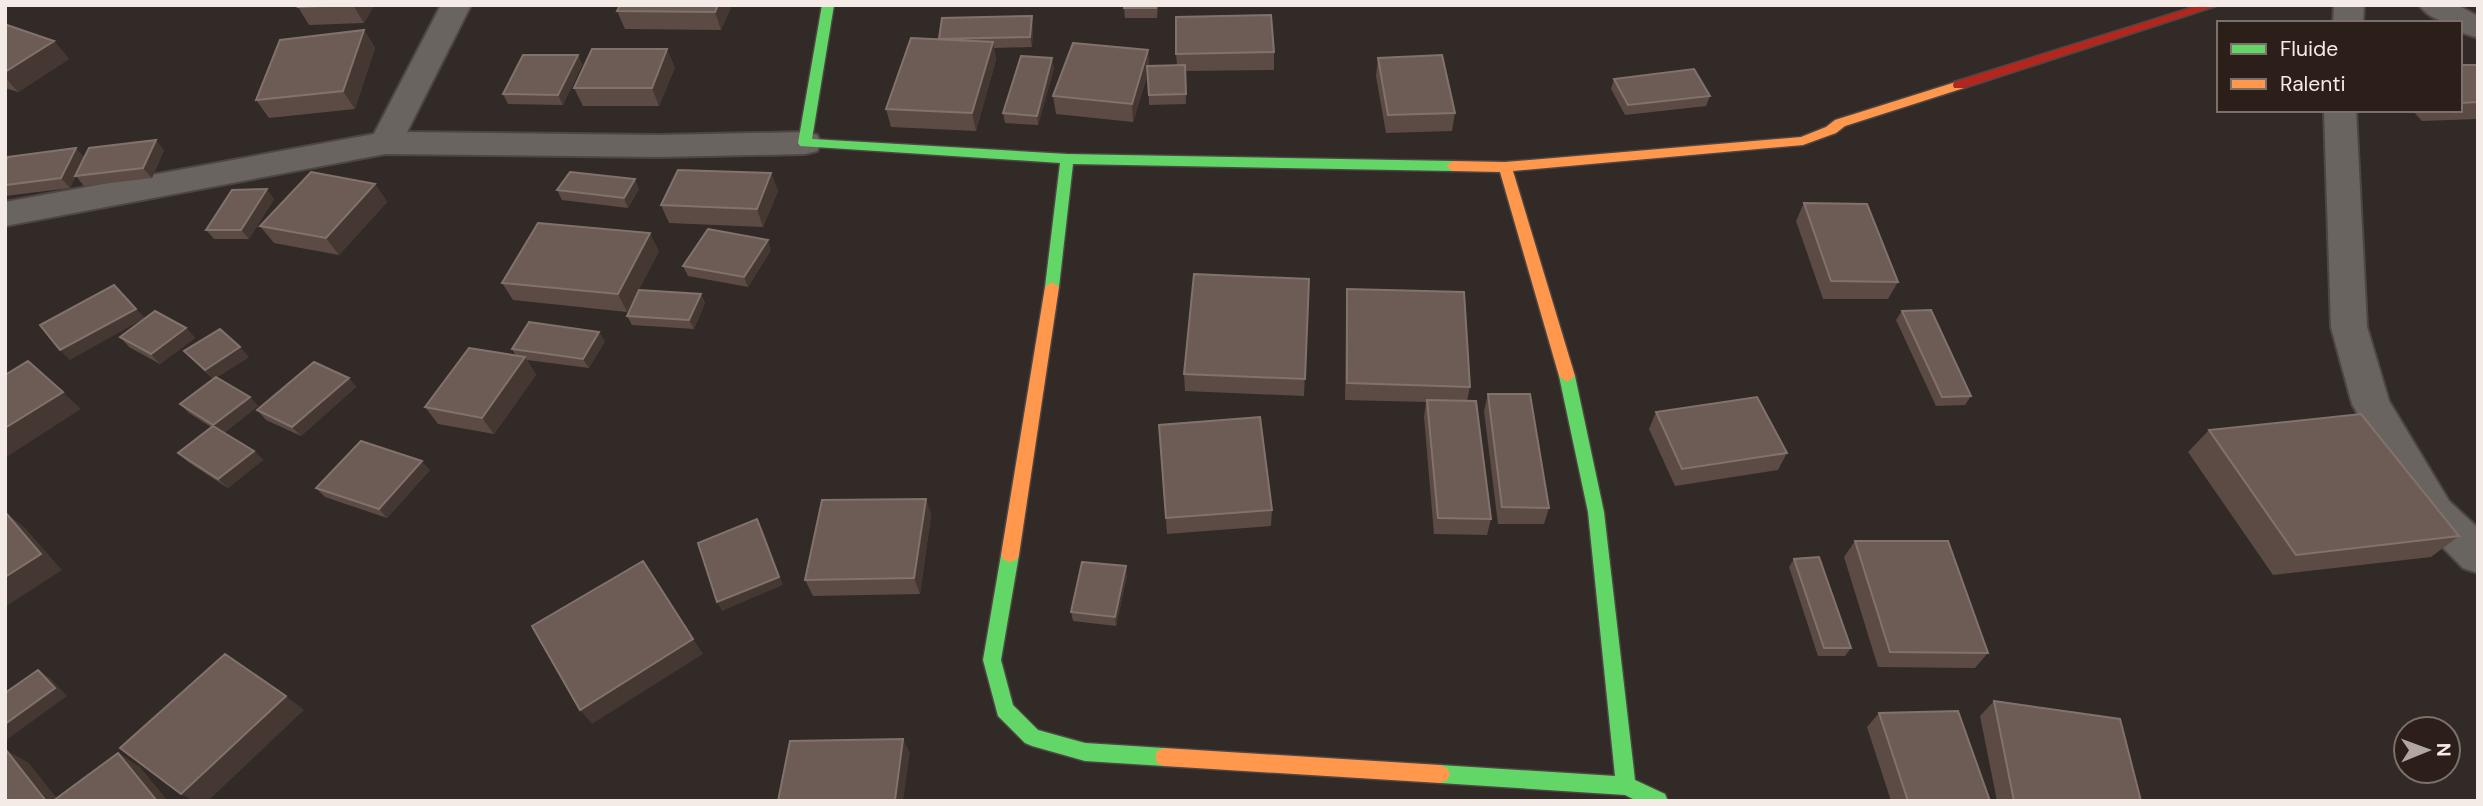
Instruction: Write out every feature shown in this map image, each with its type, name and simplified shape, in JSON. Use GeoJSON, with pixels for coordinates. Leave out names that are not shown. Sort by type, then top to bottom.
{"type":"FeatureCollection","features":[{"type":"Feature","properties":{"kind":"street"},"geometry":{"type":"LineString","coordinates":[[385,143],[456,5]]}},
{"type":"Feature","properties":{"kind":"street"},"geometry":{"type":"LineString","coordinates":[[805,143],[828,5]]}},
{"type":"Feature","properties":{"kind":"street"},"geometry":{"type":"LineString","coordinates":[[5,214],[385,143],[659,146],[805,143],[1067,159],[1505,167],[1802,141],[1831,130],[1840,123],[2213,5]]}},
{"type":"Feature","properties":{"kind":"street"},"geometry":{"type":"LineString","coordinates":[[2434,5],[2478,29]]}},
{"type":"Feature","properties":{"kind":"street"},"geometry":{"type":"LineString","coordinates":[[2340,112],[2349,327],[2371,404],[2435,513],[2478,555]]}},
{"type":"Feature","properties":{"kind":"street"},"geometry":{"type":"LineString","coordinates":[[1067,159],[1045,341],[992,660],[1005,710],[1032,737],[1085,752],[1626,786],[1658,801]]}},
{"type":"Feature","properties":{"kind":"street"},"geometry":{"type":"LineString","coordinates":[[1505,167],[1569,383],[1596,512],[1626,786]]}},
{"type":"Feature","properties":{"kind":"building"},"geometry":{"type":"Polygon","coordinates":[[[299,5],[348,5],[298,7],[299,5]]]}},
{"type":"Feature","properties":{"kind":"building"},"geometry":{"type":"Polygon","coordinates":[[[620,5],[718,5],[715,12],[617,11],[620,5]]]}},
{"type":"Feature","properties":{"kind":"building"},"geometry":{"type":"Polygon","coordinates":[[[1125,5],[1157,5],[1156,8],[1124,8],[1125,5]]]}},
{"type":"Feature","properties":{"kind":"building"},"geometry":{"type":"Polygon","coordinates":[[[1271,15],[1274,52],[1176,54],[1176,17],[1271,15]]]}},
{"type":"Feature","properties":{"kind":"building"},"geometry":{"type":"Polygon","coordinates":[[[1032,16],[1030,37],[939,39],[942,18],[1032,16]]]}},
{"type":"Feature","properties":{"kind":"building"},"geometry":{"type":"Polygon","coordinates":[[[7,25],[54,41],[5,72],[7,25]]]}},
{"type":"Feature","properties":{"kind":"building"},"geometry":{"type":"Polygon","coordinates":[[[364,30],[343,91],[256,100],[280,40],[364,30]]]}},
{"type":"Feature","properties":{"kind":"building"},"geometry":{"type":"Polygon","coordinates":[[[911,38],[993,42],[972,113],[886,109],[911,38]]]}},
{"type":"Feature","properties":{"kind":"building"},"geometry":{"type":"Polygon","coordinates":[[[1073,43],[1148,50],[1132,104],[1053,96],[1073,43]]]}},
{"type":"Feature","properties":{"kind":"building"},"geometry":{"type":"Polygon","coordinates":[[[592,49],[667,49],[652,88],[574,88],[592,49]]]}},
{"type":"Feature","properties":{"kind":"building"},"geometry":{"type":"Polygon","coordinates":[[[523,55],[578,55],[558,95],[503,94],[523,55]]]}},
{"type":"Feature","properties":{"kind":"building"},"geometry":{"type":"Polygon","coordinates":[[[1442,55],[1455,113],[1388,115],[1378,58],[1442,55]]]}},
{"type":"Feature","properties":{"kind":"building"},"geometry":{"type":"Polygon","coordinates":[[[1021,56],[1052,58],[1037,116],[1003,113],[1021,56]]]}},
{"type":"Feature","properties":{"kind":"building"},"geometry":{"type":"Polygon","coordinates":[[[1185,65],[1186,94],[1149,95],[1147,66],[1185,65]]]}},
{"type":"Feature","properties":{"kind":"building"},"geometry":{"type":"Polygon","coordinates":[[[2462,65],[2478,65],[2478,102],[2462,103],[2462,65]]]}},
{"type":"Feature","properties":{"kind":"building"},"geometry":{"type":"Polygon","coordinates":[[[1694,69],[1710,96],[1628,105],[1614,79],[1694,69]]]}},
{"type":"Feature","properties":{"kind":"building"},"geometry":{"type":"Polygon","coordinates":[[[156,140],[143,168],[75,176],[89,148],[156,140]]]}},
{"type":"Feature","properties":{"kind":"building"},"geometry":{"type":"Polygon","coordinates":[[[76,148],[61,178],[5,185],[5,162],[8,157],[76,148]]]}},
{"type":"Feature","properties":{"kind":"building"},"geometry":{"type":"Polygon","coordinates":[[[678,170],[771,173],[757,209],[661,205],[678,170]]]}},
{"type":"Feature","properties":{"kind":"building"},"geometry":{"type":"Polygon","coordinates":[[[311,172],[375,184],[326,238],[260,226],[311,172]]]}},
{"type":"Feature","properties":{"kind":"building"},"geometry":{"type":"Polygon","coordinates":[[[570,172],[635,179],[624,198],[557,190],[570,172]]]}},
{"type":"Feature","properties":{"kind":"building"},"geometry":{"type":"Polygon","coordinates":[[[267,189],[241,230],[206,230],[232,190],[267,189]]]}},
{"type":"Feature","properties":{"kind":"building"},"geometry":{"type":"Polygon","coordinates":[[[1804,203],[1867,204],[1898,282],[1831,281],[1804,203]]]}},
{"type":"Feature","properties":{"kind":"building"},"geometry":{"type":"Polygon","coordinates":[[[538,223],[650,233],[618,294],[502,283],[538,223]]]}},
{"type":"Feature","properties":{"kind":"building"},"geometry":{"type":"Polygon","coordinates":[[[708,229],[768,240],[744,277],[683,266],[708,229]]]}},
{"type":"Feature","properties":{"kind":"building"},"geometry":{"type":"Polygon","coordinates":[[[1194,274],[1309,279],[1305,379],[1184,374],[1194,274]]]}},
{"type":"Feature","properties":{"kind":"building"},"geometry":{"type":"Polygon","coordinates":[[[114,285],[136,309],[60,350],[40,325],[114,285]]]}},
{"type":"Feature","properties":{"kind":"building"},"geometry":{"type":"Polygon","coordinates":[[[1347,289],[1464,292],[1470,387],[1347,383],[1347,289]]]}},
{"type":"Feature","properties":{"kind":"building"},"geometry":{"type":"Polygon","coordinates":[[[639,290],[701,294],[689,320],[627,316],[639,290]]]}},
{"type":"Feature","properties":{"kind":"building"},"geometry":{"type":"Polygon","coordinates":[[[1931,310],[1971,396],[1942,397],[1902,311],[1931,310]]]}},
{"type":"Feature","properties":{"kind":"building"},"geometry":{"type":"Polygon","coordinates":[[[155,311],[186,328],[151,354],[120,337],[155,311]]]}},
{"type":"Feature","properties":{"kind":"building"},"geometry":{"type":"Polygon","coordinates":[[[529,322],[599,332],[583,359],[512,349],[529,322]]]}},
{"type":"Feature","properties":{"kind":"building"},"geometry":{"type":"Polygon","coordinates":[[[220,329],[240,347],[205,370],[184,351],[220,329]]]}},
{"type":"Feature","properties":{"kind":"building"},"geometry":{"type":"Polygon","coordinates":[[[469,348],[525,357],[482,418],[425,407],[469,348]]]}},
{"type":"Feature","properties":{"kind":"building"},"geometry":{"type":"Polygon","coordinates":[[[28,361],[63,392],[5,428],[5,375],[28,361]]]}},
{"type":"Feature","properties":{"kind":"building"},"geometry":{"type":"Polygon","coordinates":[[[314,362],[349,378],[292,427],[257,410],[314,362]]]}},
{"type":"Feature","properties":{"kind":"building"},"geometry":{"type":"Polygon","coordinates":[[[216,377],[250,397],[213,425],[180,404],[216,377]]]}},
{"type":"Feature","properties":{"kind":"building"},"geometry":{"type":"Polygon","coordinates":[[[1488,394],[1530,394],[1549,508],[1502,507],[1488,394]]]}},
{"type":"Feature","properties":{"kind":"building"},"geometry":{"type":"Polygon","coordinates":[[[1757,397],[1787,453],[1682,469],[1656,412],[1757,397]]]}},
{"type":"Feature","properties":{"kind":"building"},"geometry":{"type":"Polygon","coordinates":[[[1427,400],[1476,401],[1491,519],[1438,518],[1427,400]]]}},
{"type":"Feature","properties":{"kind":"building"},"geometry":{"type":"Polygon","coordinates":[[[2361,414],[2459,536],[2296,555],[2209,430],[2361,414]]]}},
{"type":"Feature","properties":{"kind":"building"},"geometry":{"type":"Polygon","coordinates":[[[1260,417],[1272,510],[1166,518],[1159,425],[1260,417]]]}},
{"type":"Feature","properties":{"kind":"building"},"geometry":{"type":"Polygon","coordinates":[[[213,426],[254,451],[218,479],[178,453],[213,426]]]}},
{"type":"Feature","properties":{"kind":"building"},"geometry":{"type":"Polygon","coordinates":[[[361,441],[422,461],[379,509],[316,488],[361,441]]]}},
{"type":"Feature","properties":{"kind":"building"},"geometry":{"type":"Polygon","coordinates":[[[926,499],[914,578],[805,580],[822,500],[926,499]]]}},
{"type":"Feature","properties":{"kind":"building"},"geometry":{"type":"Polygon","coordinates":[[[5,512],[41,554],[5,577],[5,512]]]}},
{"type":"Feature","properties":{"kind":"building"},"geometry":{"type":"Polygon","coordinates":[[[757,519],[779,577],[717,602],[698,543],[757,519]]]}},
{"type":"Feature","properties":{"kind":"building"},"geometry":{"type":"Polygon","coordinates":[[[1855,541],[1948,541],[1988,653],[1890,652],[1855,541]]]}},
{"type":"Feature","properties":{"kind":"building"},"geometry":{"type":"Polygon","coordinates":[[[1819,557],[1851,648],[1824,648],[1794,559],[1819,557]]]}},
{"type":"Feature","properties":{"kind":"building"},"geometry":{"type":"Polygon","coordinates":[[[643,561],[693,639],[580,710],[532,626],[643,561]]]}},
{"type":"Feature","properties":{"kind":"building"},"geometry":{"type":"Polygon","coordinates":[[[1082,562],[1126,566],[1115,617],[1071,612],[1082,562]]]}},
{"type":"Feature","properties":{"kind":"building"},"geometry":{"type":"Polygon","coordinates":[[[225,654],[286,696],[181,794],[120,748],[225,654]]]}},
{"type":"Feature","properties":{"kind":"building"},"geometry":{"type":"Polygon","coordinates":[[[38,670],[55,688],[5,724],[5,693],[38,670]]]}},
{"type":"Feature","properties":{"kind":"building"},"geometry":{"type":"Polygon","coordinates":[[[1994,701],[2120,719],[2141,801],[2014,801],[1994,701]]]}},
{"type":"Feature","properties":{"kind":"building"},"geometry":{"type":"Polygon","coordinates":[[[1958,711],[1990,801],[1908,801],[1879,713],[1958,711]]]}},
{"type":"Feature","properties":{"kind":"building"},"geometry":{"type":"Polygon","coordinates":[[[903,739],[895,800],[778,801],[790,741],[903,739]]]}},
{"type":"Feature","properties":{"kind":"building"},"geometry":{"type":"Polygon","coordinates":[[[6,750],[46,801],[5,801],[6,750]]]}},
{"type":"Feature","properties":{"kind":"building"},"geometry":{"type":"Polygon","coordinates":[[[118,753],[157,801],[53,801],[118,753]]]}},
{"type":"Feature","properties":{"kind":"traffic: fast"},"geometry":{"type":"LineString","coordinates":[[828,5],[805,143],[1067,159],[1052,287]]}},
{"type":"Feature","properties":{"kind":"traffic: fast"},"geometry":{"type":"LineString","coordinates":[[1067,159],[1453,166]]}},
{"type":"Feature","properties":{"kind":"traffic: fast"},"geometry":{"type":"LineString","coordinates":[[1567,376],[1596,512],[1626,786]]}},
{"type":"Feature","properties":{"kind":"traffic: fast"},"geometry":{"type":"LineString","coordinates":[[1010,555],[992,660],[1005,710],[1032,737],[1085,752],[1164,757]]}},
{"type":"Feature","properties":{"kind":"traffic: fast"},"geometry":{"type":"LineString","coordinates":[[1440,774],[1626,786],[1658,801]]}},
{"type":"Feature","properties":{"kind":"traffic: slow"},"geometry":{"type":"LineString","coordinates":[[1505,167],[1803,141],[1831,130],[1840,123],[1959,85]]}},
{"type":"Feature","properties":{"kind":"traffic: slow"},"geometry":{"type":"LineString","coordinates":[[1453,166],[1505,167],[1567,376]]}},
{"type":"Feature","properties":{"kind":"traffic: slow"},"geometry":{"type":"LineString","coordinates":[[1010,555],[1052,287]]}},
{"type":"Feature","properties":{"kind":"traffic: slow"},"geometry":{"type":"LineString","coordinates":[[1164,757],[1440,774]]}},
{"type":"Feature","properties":{"kind":"traffic: jam"},"geometry":{"type":"LineString","coordinates":[[1959,85],[2213,5]]}}]}
